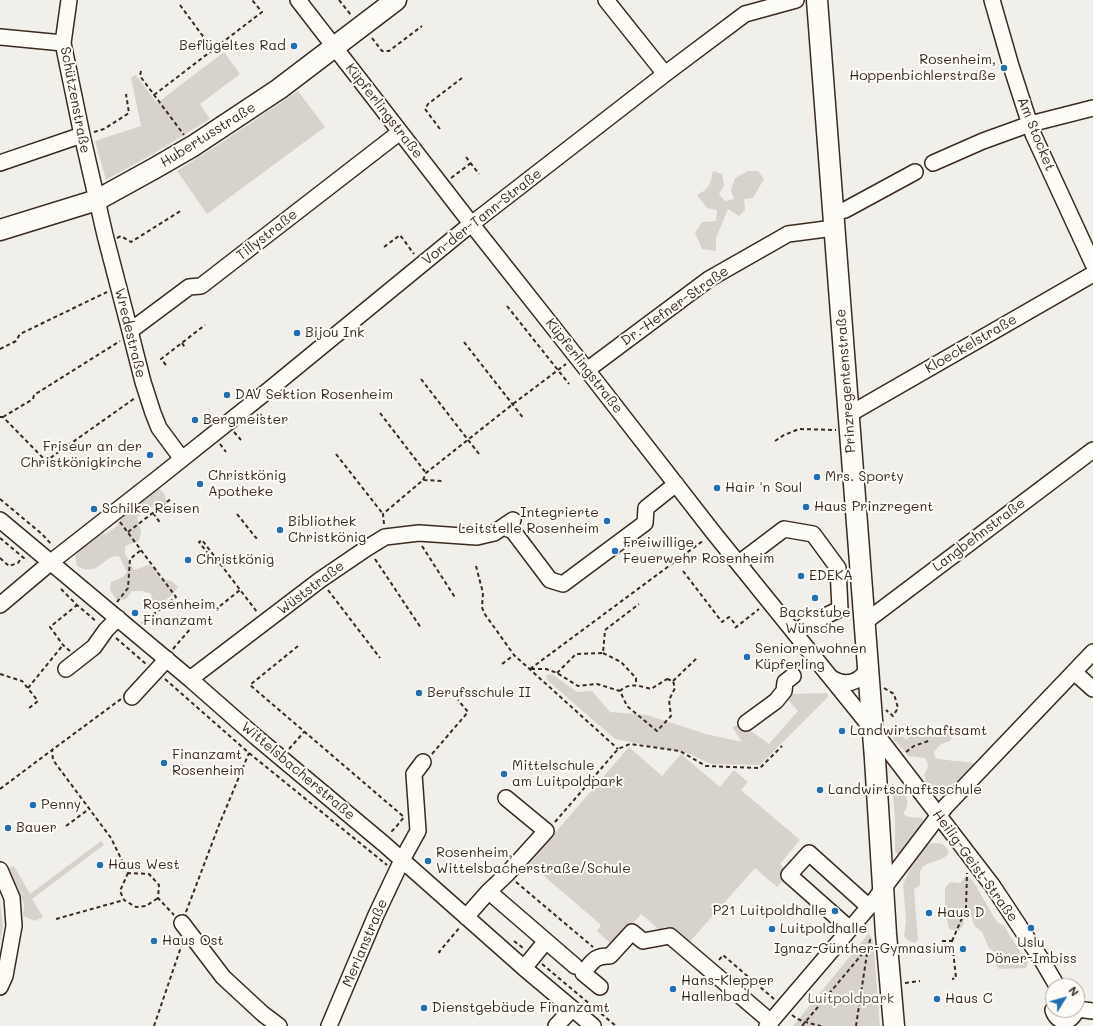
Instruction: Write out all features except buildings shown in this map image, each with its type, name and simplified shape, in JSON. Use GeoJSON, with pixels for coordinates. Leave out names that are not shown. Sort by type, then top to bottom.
{"type":"FeatureCollection","features":[{"type":"Feature","properties":{"kind":"main road","name":"Hubertusstraße"},"geometry":{"type":"LineString","coordinates":[[0,230],[97,200],[193,146],[279,89],[335,48],[396,0]]}},
{"type":"Feature","properties":{"kind":"main road","name":"Prinzregentenstraße"},"geometry":{"type":"LineString","coordinates":[[817,0],[833,220],[843,422],[865,622],[881,839],[886,934],[894,1026]]}},
{"type":"Feature","properties":{"kind":"street","name":"Schützenstraße"},"geometry":{"type":"LineString","coordinates":[[69,0],[63,43],[97,200]]}},
{"type":"Feature","properties":{"kind":"street","name":"Küpferlingstraße"},"geometry":{"type":"LineString","coordinates":[[298,0],[713,532],[873,730]]}},
{"type":"Feature","properties":{"kind":"street"},"geometry":{"type":"LineString","coordinates":[[606,0],[665,74]]}},
{"type":"Feature","properties":{"kind":"street","name":"Von-der-Tann-Straße"},"geometry":{"type":"LineString","coordinates":[[0,605],[56,558],[265,393],[472,225],[665,74],[745,14],[796,0]]}},
{"type":"Feature","properties":{"kind":"street","name":"Am Stocket"},"geometry":{"type":"LineString","coordinates":[[992,0],[1010,66],[1033,134],[1093,264]]}},
{"type":"Feature","properties":{"kind":"street"},"geometry":{"type":"LineString","coordinates":[[0,37],[63,43]]}},
{"type":"Feature","properties":{"kind":"street"},"geometry":{"type":"LineString","coordinates":[[933,162],[983,141],[1030,124],[1093,108]]}},
{"type":"Feature","properties":{"kind":"street","name":"Tillystraße"},"geometry":{"type":"LineString","coordinates":[[131,332],[189,287],[201,286],[400,132]]}},
{"type":"Feature","properties":{"kind":"street"},"geometry":{"type":"LineString","coordinates":[[0,163],[82,135]]}},
{"type":"Feature","properties":{"kind":"street","name":"Dr.-Hefner-Straße"},"geometry":{"type":"LineString","coordinates":[[587,370],[709,278],[788,234],[833,220],[845,210],[915,172]]}},
{"type":"Feature","properties":{"kind":"street","name":"Wredestraße"},"geometry":{"type":"LineString","coordinates":[[97,200],[145,390],[159,428],[182,459]]}},
{"type":"Feature","properties":{"kind":"street","name":"Kloeckelstraße"},"geometry":{"type":"LineString","coordinates":[[843,422],[1093,274]]}},
{"type":"Feature","properties":{"kind":"street","name":"Langbehnstraße"},"geometry":{"type":"LineString","coordinates":[[865,622],[1093,450]]}},
{"type":"Feature","properties":{"kind":"street","name":"Wüststraße"},"geometry":{"type":"LineString","coordinates":[[190,679],[320,580],[367,548],[385,538],[419,533],[477,537],[494,533],[508,523],[550,580],[563,584],[645,523],[646,508],[676,484]]}},
{"type":"Feature","properties":{"kind":"street","name":"Wittelsbacherstraße"},"geometry":{"type":"LineString","coordinates":[[0,520],[56,558],[133,631],[384,844],[399,866],[463,922],[524,968],[593,1026]]}},
{"type":"Feature","properties":{"kind":"street"},"geometry":{"type":"LineString","coordinates":[[739,563],[784,529],[813,534],[838,568],[840,609],[804,626],[796,634]]}},
{"type":"Feature","properties":{"kind":"street"},"geometry":{"type":"LineString","coordinates":[[66,669],[94,647],[106,630],[114,614]]}},
{"type":"Feature","properties":{"kind":"street"},"geometry":{"type":"LineString","coordinates":[[600,987],[584,973],[597,958],[610,956],[632,932],[643,941],[670,936],[769,1024],[869,907],[946,806],[1093,652]]}},
{"type":"Feature","properties":{"kind":"street"},"geometry":{"type":"LineString","coordinates":[[128,696],[156,672],[166,658]]}},
{"type":"Feature","properties":{"kind":"street"},"geometry":{"type":"LineString","coordinates":[[831,678],[836,681],[848,683],[858,679],[868,669]]}},
{"type":"Feature","properties":{"kind":"street"},"geometry":{"type":"LineString","coordinates":[[1074,672],[1093,689]]}},
{"type":"Feature","properties":{"kind":"street"},"geometry":{"type":"LineString","coordinates":[[746,723],[776,701],[784,691],[785,682],[793,676]]}},
{"type":"Feature","properties":{"kind":"street","name":"Heilig-Geist-Straße"},"geometry":{"type":"LineString","coordinates":[[873,730],[992,885],[1052,978]]}},
{"type":"Feature","properties":{"kind":"street","name":"Merianstraße"},"geometry":{"type":"LineString","coordinates":[[329,1026],[376,914],[418,831],[414,774],[423,762]]}},
{"type":"Feature","properties":{"kind":"street"},"geometry":{"type":"LineString","coordinates":[[463,922],[488,892],[546,832],[506,798]]}},
{"type":"Feature","properties":{"kind":"street"},"geometry":{"type":"LineString","coordinates":[[850,929],[789,875],[809,853],[869,907]]}},
{"type":"Feature","properties":{"kind":"street"},"geometry":{"type":"LineString","coordinates":[[0,870],[12,898],[14,926],[5,976],[0,987]]}},
{"type":"Feature","properties":{"kind":"street"},"geometry":{"type":"LineString","coordinates":[[495,897],[575,966]]}},
{"type":"Feature","properties":{"kind":"street"},"geometry":{"type":"LineString","coordinates":[[182,923],[223,977],[263,1014],[279,1026]]}},
{"type":"Feature","properties":{"kind":"street"},"geometry":{"type":"LineString","coordinates":[[524,968],[546,941]]}},
{"type":"Feature","properties":{"kind":"street"},"geometry":{"type":"LineString","coordinates":[[556,1026],[572,1009]]}},
{"type":"Feature","properties":{"kind":"street"},"geometry":{"type":"LineString","coordinates":[[1059,1019],[1067,1020],[1071,1018]]}},
{"type":"Feature","properties":{"kind":"path"},"geometry":{"type":"LineString","coordinates":[[154,96],[262,12],[252,0]]}},
{"type":"Feature","properties":{"kind":"path"},"geometry":{"type":"LineString","coordinates":[[180,6],[213,50]]}},
{"type":"Feature","properties":{"kind":"path"},"geometry":{"type":"LineString","coordinates":[[369,35],[382,51],[389,51],[422,26]]}},
{"type":"Feature","properties":{"kind":"path"},"geometry":{"type":"LineString","coordinates":[[141,71],[140,76],[193,146]]}},
{"type":"Feature","properties":{"kind":"path"},"geometry":{"type":"LineString","coordinates":[[440,128],[425,108],[428,104],[462,78]]}},
{"type":"Feature","properties":{"kind":"path"},"geometry":{"type":"LineString","coordinates":[[82,135],[104,129],[129,113],[126,94]]}},
{"type":"Feature","properties":{"kind":"path"},"geometry":{"type":"LineString","coordinates":[[466,157],[479,174]]}},
{"type":"Feature","properties":{"kind":"path"},"geometry":{"type":"LineString","coordinates":[[447,180],[471,163]]}},
{"type":"Feature","properties":{"kind":"path"},"geometry":{"type":"LineString","coordinates":[[107,241],[121,236],[131,242],[182,210]]}},
{"type":"Feature","properties":{"kind":"path"},"geometry":{"type":"LineString","coordinates":[[384,247],[400,236],[422,265]]}},
{"type":"Feature","properties":{"kind":"path"},"geometry":{"type":"LineString","coordinates":[[0,349],[16,341],[20,334],[118,286]]}},
{"type":"Feature","properties":{"kind":"path"},"geometry":{"type":"LineString","coordinates":[[507,306],[569,384]]}},
{"type":"Feature","properties":{"kind":"path"},"geometry":{"type":"LineString","coordinates":[[166,365],[161,358],[205,326]]}},
{"type":"Feature","properties":{"kind":"path"},"geometry":{"type":"LineString","coordinates":[[131,332],[34,395],[33,399],[1,417],[46,461],[145,390]]}},
{"type":"Feature","properties":{"kind":"path"},"geometry":{"type":"LineString","coordinates":[[464,342],[524,419]]}},
{"type":"Feature","properties":{"kind":"path"},"geometry":{"type":"LineString","coordinates":[[182,343],[186,349]]}},
{"type":"Feature","properties":{"kind":"path"},"geometry":{"type":"LineString","coordinates":[[383,514],[423,480],[426,473],[569,362]]}},
{"type":"Feature","properties":{"kind":"path"},"geometry":{"type":"LineString","coordinates":[[421,379],[479,454]]}},
{"type":"Feature","properties":{"kind":"path"},"geometry":{"type":"LineString","coordinates":[[380,413],[426,473]]}},
{"type":"Feature","properties":{"kind":"path"},"geometry":{"type":"LineString","coordinates":[[774,441],[799,429],[843,422]]}},
{"type":"Feature","properties":{"kind":"path"},"geometry":{"type":"LineString","coordinates":[[336,454],[383,514],[385,538]]}},
{"type":"Feature","properties":{"kind":"path"},"geometry":{"type":"LineString","coordinates":[[423,480],[443,481]]}},
{"type":"Feature","properties":{"kind":"path"},"geometry":{"type":"LineString","coordinates":[[128,532],[172,498]]}},
{"type":"Feature","properties":{"kind":"path"},"geometry":{"type":"LineString","coordinates":[[0,499],[42,534],[56,558]]}},
{"type":"Feature","properties":{"kind":"path"},"geometry":{"type":"LineString","coordinates":[[114,513],[176,597],[133,631]]}},
{"type":"Feature","properties":{"kind":"path"},"geometry":{"type":"LineString","coordinates":[[153,513],[161,524]]}},
{"type":"Feature","properties":{"kind":"path"},"geometry":{"type":"LineString","coordinates":[[237,514],[256,538],[259,536]]}},
{"type":"Feature","properties":{"kind":"path"},"geometry":{"type":"LineString","coordinates":[[419,533],[421,545],[456,599]]}},
{"type":"Feature","properties":{"kind":"path"},"geometry":{"type":"LineString","coordinates":[[530,669],[707,538]]}},
{"type":"Feature","properties":{"kind":"path"},"geometry":{"type":"LineString","coordinates":[[213,560],[199,542],[202,540],[265,622]]}},
{"type":"Feature","properties":{"kind":"path"},"geometry":{"type":"LineString","coordinates":[[367,548],[421,628]]}},
{"type":"Feature","properties":{"kind":"path"},"geometry":{"type":"LineString","coordinates":[[114,614],[128,588],[130,559],[142,550]]}},
{"type":"Feature","properties":{"kind":"path"},"geometry":{"type":"LineString","coordinates":[[0,558],[9,566],[18,563],[22,557]]}},
{"type":"Feature","properties":{"kind":"path"},"geometry":{"type":"LineString","coordinates":[[476,566],[483,593],[482,607],[484,613],[514,655],[618,749]]}},
{"type":"Feature","properties":{"kind":"path"},"geometry":{"type":"LineString","coordinates":[[683,571],[722,622],[729,617],[736,627],[760,608]]}},
{"type":"Feature","properties":{"kind":"path"},"geometry":{"type":"LineString","coordinates":[[320,580],[380,658]]}},
{"type":"Feature","properties":{"kind":"path"},"geometry":{"type":"LineString","coordinates":[[60,588],[77,605],[249,752],[399,866]]}},
{"type":"Feature","properties":{"kind":"path"},"geometry":{"type":"LineString","coordinates":[[220,606],[240,590]]}},
{"type":"Feature","properties":{"kind":"path"},"geometry":{"type":"LineString","coordinates":[[603,653],[605,630],[639,604]]}},
{"type":"Feature","properties":{"kind":"path"},"geometry":{"type":"LineString","coordinates":[[77,605],[50,627],[63,645],[78,659]]}},
{"type":"Feature","properties":{"kind":"path"},"geometry":{"type":"LineString","coordinates":[[166,658],[191,628]]}},
{"type":"Feature","properties":{"kind":"path"},"geometry":{"type":"LineString","coordinates":[[28,688],[63,645]]}},
{"type":"Feature","properties":{"kind":"path"},"geometry":{"type":"LineString","coordinates":[[298,646],[250,686],[404,817],[396,828],[388,835]]}},
{"type":"Feature","properties":{"kind":"path"},"geometry":{"type":"LineString","coordinates":[[557,673],[576,654],[603,653],[621,662],[636,678],[636,685]]}},
{"type":"Feature","properties":{"kind":"path"},"geometry":{"type":"LineString","coordinates":[[502,664],[514,655]]}},
{"type":"Feature","properties":{"kind":"path"},"geometry":{"type":"LineString","coordinates":[[674,681],[697,658]]}},
{"type":"Feature","properties":{"kind":"path"},"geometry":{"type":"LineString","coordinates":[[530,669],[546,669],[557,673],[578,686],[596,684],[620,691],[627,706],[657,731],[671,716],[669,700],[675,688],[674,681]]}},
{"type":"Feature","properties":{"kind":"path"},"geometry":{"type":"LineString","coordinates":[[0,674],[22,681],[28,688],[38,701],[28,709]]}},
{"type":"Feature","properties":{"kind":"path"},"geometry":{"type":"LineString","coordinates":[[620,691],[624,687],[636,685],[651,689],[667,678],[674,681]]}},
{"type":"Feature","properties":{"kind":"path"},"geometry":{"type":"LineString","coordinates":[[882,686],[894,694],[898,708],[893,716],[884,708]]}},
{"type":"Feature","properties":{"kind":"path"},"geometry":{"type":"LineString","coordinates":[[0,789],[119,701],[128,696]]}},
{"type":"Feature","properties":{"kind":"path"},"geometry":{"type":"LineString","coordinates":[[423,762],[433,754],[468,712],[458,700]]}},
{"type":"Feature","properties":{"kind":"path"},"geometry":{"type":"LineString","coordinates":[[288,750],[304,732]]}},
{"type":"Feature","properties":{"kind":"path"},"geometry":{"type":"LineString","coordinates":[[154,1026],[182,945],[182,923],[219,824],[256,736]]}},
{"type":"Feature","properties":{"kind":"path"},"geometry":{"type":"LineString","coordinates":[[895,760],[914,746],[931,740]]}},
{"type":"Feature","properties":{"kind":"path"},"geometry":{"type":"LineString","coordinates":[[546,832],[618,749],[630,744],[680,751],[706,766],[740,768],[760,768],[782,746]]}},
{"type":"Feature","properties":{"kind":"path"},"geometry":{"type":"LineString","coordinates":[[52,750],[53,760],[111,838],[128,873],[120,891],[124,900],[136,907],[146,906],[158,898]]}},
{"type":"Feature","properties":{"kind":"path"},"geometry":{"type":"LineString","coordinates":[[66,826],[89,808]]}},
{"type":"Feature","properties":{"kind":"path"},"geometry":{"type":"LineString","coordinates":[[952,979],[956,978],[952,941],[966,909],[968,854]]}},
{"type":"Feature","properties":{"kind":"path"},"geometry":{"type":"LineString","coordinates":[[128,873],[149,874],[159,885],[158,898],[182,923]]}},
{"type":"Feature","properties":{"kind":"path"},"geometry":{"type":"LineString","coordinates":[[507,874],[596,950]]}},
{"type":"Feature","properties":{"kind":"path"},"geometry":{"type":"LineString","coordinates":[[56,919],[124,900]]}},
{"type":"Feature","properties":{"kind":"path"},"geometry":{"type":"LineString","coordinates":[[440,953],[439,952],[463,922]]}},
{"type":"Feature","properties":{"kind":"path"},"geometry":{"type":"LineString","coordinates":[[856,1026],[871,935]]}},
{"type":"Feature","properties":{"kind":"path"},"geometry":{"type":"LineString","coordinates":[[942,941],[952,941]]}},
{"type":"Feature","properties":{"kind":"path"},"geometry":{"type":"LineString","coordinates":[[802,1026],[868,948]]}},
{"type":"Feature","properties":{"kind":"path"},"geometry":{"type":"LineString","coordinates":[[710,970],[723,955],[796,1018],[804,1022],[820,1026]]}},
{"type":"Feature","properties":{"kind":"path"},"geometry":{"type":"LineString","coordinates":[[901,983],[920,981]]}},
{"type":"Feature","properties":{"kind":"green space"},"geometry":{"type":"Polygon","coordinates":[[[224,52],[240,74],[200,104],[210,119],[106,180],[95,141],[141,126],[131,77],[136,75],[157,103],[224,52]]]}},
{"type":"Feature","properties":{"kind":"green space"},"geometry":{"type":"Polygon","coordinates":[[[298,91],[325,127],[207,214],[177,171],[298,91]]]}},
{"type":"Feature","properties":{"kind":"green space"},"geometry":{"type":"Polygon","coordinates":[[[713,171],[722,174],[724,186],[719,194],[725,201],[734,199],[731,190],[735,178],[748,171],[758,171],[764,179],[753,198],[744,199],[745,210],[739,216],[728,209],[716,238],[716,251],[702,249],[695,233],[702,222],[716,221],[717,210],[707,208],[697,195],[709,186],[713,171]]]}},
{"type":"Feature","properties":{"kind":"green space"},"geometry":{"type":"Polygon","coordinates":[[[158,488],[164,493],[167,504],[156,505],[137,517],[141,531],[139,541],[125,546],[125,554],[134,570],[148,565],[157,568],[160,579],[172,581],[178,587],[172,595],[161,604],[153,602],[151,594],[143,591],[132,591],[126,599],[117,600],[110,590],[111,582],[123,577],[127,572],[119,556],[108,559],[100,566],[90,570],[77,566],[75,556],[95,535],[105,534],[116,527],[122,517],[145,494],[158,488]]]}},
{"type":"Feature","properties":{"kind":"green space"},"geometry":{"type":"Polygon","coordinates":[[[552,674],[577,692],[592,691],[610,712],[647,715],[706,734],[742,742],[732,727],[741,724],[769,744],[798,711],[785,696],[791,694],[826,693],[828,694],[828,697],[760,765],[711,764],[687,753],[615,739],[547,680],[546,675],[552,674]]]}},
{"type":"Feature","properties":{"kind":"green space"},"geometry":{"type":"Polygon","coordinates":[[[905,724],[911,725],[914,732],[919,737],[938,729],[952,727],[954,733],[950,741],[941,744],[934,752],[935,758],[973,763],[975,767],[971,773],[948,787],[936,787],[926,783],[924,774],[928,766],[925,758],[908,756],[894,740],[892,734],[897,733],[907,740],[908,735],[905,730],[905,724]]]}},
{"type":"Feature","properties":{"kind":"green space"},"geometry":{"type":"Polygon","coordinates":[[[629,747],[662,776],[681,754],[720,787],[734,770],[748,782],[741,790],[800,840],[780,864],[790,873],[777,887],[755,868],[687,945],[665,926],[661,931],[641,914],[613,946],[597,931],[601,925],[529,863],[629,747]]]}},
{"type":"Feature","properties":{"kind":"green space"},"geometry":{"type":"Polygon","coordinates":[[[898,785],[906,795],[907,799],[907,806],[903,814],[909,817],[922,818],[924,823],[917,836],[898,856],[895,851],[893,795],[894,789],[898,785]]]}},
{"type":"Feature","properties":{"kind":"green space"},"geometry":{"type":"Polygon","coordinates":[[[101,841],[104,845],[32,899],[43,917],[35,921],[23,916],[24,904],[9,868],[14,866],[30,894],[101,841]]]}},
{"type":"Feature","properties":{"kind":"green space"},"geometry":{"type":"Polygon","coordinates":[[[931,843],[942,844],[946,847],[949,853],[942,859],[928,864],[922,868],[920,872],[920,885],[914,889],[918,940],[915,943],[909,941],[904,936],[906,920],[903,885],[910,868],[922,848],[931,843]]]}},
{"type":"Feature","properties":{"kind":"green space"},"geometry":{"type":"Polygon","coordinates":[[[966,876],[973,881],[997,922],[1004,925],[1028,963],[1026,968],[999,969],[996,965],[997,954],[989,948],[982,932],[974,925],[971,915],[965,914],[963,925],[959,931],[949,929],[945,911],[945,888],[950,882],[960,883],[966,876]]]}},
{"type":"Feature","properties":{"kind":"green space"},"geometry":{"type":"Polygon","coordinates":[[[0,900],[3,926],[0,944],[0,900]]]}},
{"type":"Feature","properties":{"kind":"green space","name":"Luitpoldpark"},"geometry":{"type":"Polygon","coordinates":[[[869,933],[873,940],[880,1026],[793,1026],[869,933]]]}},
{"type":"Feature","properties":{"kind":"place","name":"Beflügeltes Rad"},"geometry":{"type":"Point","coordinates":[294,46]}},
{"type":"Feature","properties":{"kind":"place","name":"Rosenheim, Hoppenbichlerstraße"},"geometry":{"type":"Point","coordinates":[1004,68]}},
{"type":"Feature","properties":{"kind":"place","name":"Bijou Ink"},"geometry":{"type":"Point","coordinates":[297,333]}},
{"type":"Feature","properties":{"kind":"place","name":"DAV Sektion Rosenheim"},"geometry":{"type":"Point","coordinates":[227,395]}},
{"type":"Feature","properties":{"kind":"place","name":"Bergmeister"},"geometry":{"type":"Point","coordinates":[195,420]}},
{"type":"Feature","properties":{"kind":"place","name":"Friseur an der Christkönigkirche"},"geometry":{"type":"Point","coordinates":[150,455]}},
{"type":"Feature","properties":{"kind":"place","name":"Mrs. Sporty"},"geometry":{"type":"Point","coordinates":[817,477]}},
{"type":"Feature","properties":{"kind":"place","name":"Christkönig Apotheke"},"geometry":{"type":"Point","coordinates":[200,484]}},
{"type":"Feature","properties":{"kind":"place","name":"Hair 'n Soul"},"geometry":{"type":"Point","coordinates":[717,488]}},
{"type":"Feature","properties":{"kind":"place","name":"Haus Prinzregent"},"geometry":{"type":"Point","coordinates":[806,507]}},
{"type":"Feature","properties":{"kind":"place","name":"Schilke Reisen"},"geometry":{"type":"Point","coordinates":[94,509]}},
{"type":"Feature","properties":{"kind":"place","name":"Integrierte Leitstelle Rosenheim"},"geometry":{"type":"Point","coordinates":[607,521]}},
{"type":"Feature","properties":{"kind":"place","name":"Bibliothek Christkönig"},"geometry":{"type":"Point","coordinates":[280,530]}},
{"type":"Feature","properties":{"kind":"place","name":"Freiwillige Feuerwehr Rosenheim"},"geometry":{"type":"Point","coordinates":[615,551]}},
{"type":"Feature","properties":{"kind":"place","name":"Christkönig"},"geometry":{"type":"Point","coordinates":[188,560]}},
{"type":"Feature","properties":{"kind":"place","name":"EDEKA"},"geometry":{"type":"Point","coordinates":[801,576]}},
{"type":"Feature","properties":{"kind":"place","name":"Backstube Wünsche"},"geometry":{"type":"Point","coordinates":[815,598]}},
{"type":"Feature","properties":{"kind":"place","name":"Rosenheim, Finanzamt"},"geometry":{"type":"Point","coordinates":[135,613]}},
{"type":"Feature","properties":{"kind":"place","name":"Seniorenwohnen Küpferling"},"geometry":{"type":"Point","coordinates":[747,657]}},
{"type":"Feature","properties":{"kind":"place","name":"Berufsschule II"},"geometry":{"type":"Point","coordinates":[419,693]}},
{"type":"Feature","properties":{"kind":"place","name":"Landwirtschaftsamt"},"geometry":{"type":"Point","coordinates":[842,731]}},
{"type":"Feature","properties":{"kind":"place","name":"Finanzamt Rosenheim"},"geometry":{"type":"Point","coordinates":[164,763]}},
{"type":"Feature","properties":{"kind":"place","name":"Mittelschule am Luitpoldpark"},"geometry":{"type":"Point","coordinates":[504,774]}},
{"type":"Feature","properties":{"kind":"place","name":"Landwirtschaftsschule"},"geometry":{"type":"Point","coordinates":[820,790]}},
{"type":"Feature","properties":{"kind":"place","name":"Penny"},"geometry":{"type":"Point","coordinates":[33,805]}},
{"type":"Feature","properties":{"kind":"place","name":"Bauer"},"geometry":{"type":"Point","coordinates":[8,828]}},
{"type":"Feature","properties":{"kind":"place","name":"Rosenheim, Wittelsbacherstraße/Schule"},"geometry":{"type":"Point","coordinates":[428,861]}},
{"type":"Feature","properties":{"kind":"place","name":"Haus West"},"geometry":{"type":"Point","coordinates":[100,865]}},
{"type":"Feature","properties":{"kind":"place","name":"P21 Luitpoldhalle"},"geometry":{"type":"Point","coordinates":[835,911]}},
{"type":"Feature","properties":{"kind":"place","name":"Haus D"},"geometry":{"type":"Point","coordinates":[929,913]}},
{"type":"Feature","properties":{"kind":"place","name":"Uslu Döner-Imbiss"},"geometry":{"type":"Point","coordinates":[1031,928]}},
{"type":"Feature","properties":{"kind":"place","name":"Luitpoldhalle"},"geometry":{"type":"Point","coordinates":[772,929]}},
{"type":"Feature","properties":{"kind":"place","name":"Haus Ost"},"geometry":{"type":"Point","coordinates":[154,941]}},
{"type":"Feature","properties":{"kind":"place","name":"Ignaz-Günther-Gymnasium"},"geometry":{"type":"Point","coordinates":[963,949]}},
{"type":"Feature","properties":{"kind":"place","name":"Hans-Klepper Hallenbad"},"geometry":{"type":"Point","coordinates":[673,989]}},
{"type":"Feature","properties":{"kind":"place","name":"Haus C"},"geometry":{"type":"Point","coordinates":[937,999]}},
{"type":"Feature","properties":{"kind":"place","name":"Dienstgebäude Finanzamt"},"geometry":{"type":"Point","coordinates":[424,1008]}}]}
